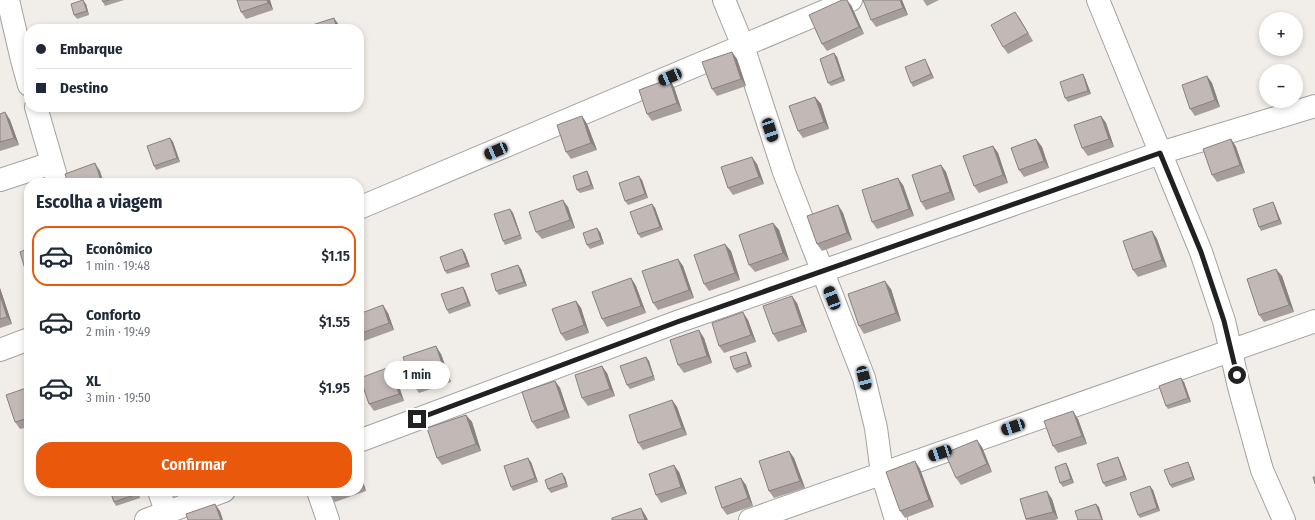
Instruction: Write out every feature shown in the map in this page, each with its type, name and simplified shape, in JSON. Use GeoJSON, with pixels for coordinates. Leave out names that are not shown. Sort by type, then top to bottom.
{"type":"FeatureCollection","features":[{"type":"Feature","properties":{"kind":"street"},"geometry":{"type":"LineString","coordinates":[[8,0],[24,67]]}},
{"type":"Feature","properties":{"kind":"street"},"geometry":{"type":"LineString","coordinates":[[724,0],[743,46],[784,172],[864,378],[876,428],[882,473],[896,520]]}},
{"type":"Feature","properties":{"kind":"street"},"geometry":{"type":"LineString","coordinates":[[364,206],[851,0]]}},
{"type":"Feature","properties":{"kind":"street"},"geometry":{"type":"LineString","coordinates":[[1098,0],[1201,252],[1224,321],[1239,387],[1262,470],[1284,520]]}},
{"type":"Feature","properties":{"kind":"street"},"geometry":{"type":"LineString","coordinates":[[364,439],[670,325],[822,271],[1160,153],[1315,106]]}},
{"type":"Feature","properties":{"kind":"street"},"geometry":{"type":"LineString","coordinates":[[0,180],[55,173],[37,112]]}},
{"type":"Feature","properties":{"kind":"street"},"geometry":{"type":"LineString","coordinates":[[750,520],[1315,321]]}},
{"type":"Feature","properties":{"kind":"street"},"geometry":{"type":"LineString","coordinates":[[0,350],[24,341]]}},
{"type":"Feature","properties":{"kind":"street"},"geometry":{"type":"LineString","coordinates":[[161,496],[168,516]]}},
{"type":"Feature","properties":{"kind":"street"},"geometry":{"type":"LineString","coordinates":[[146,520],[168,516],[213,496]]}},
{"type":"Feature","properties":{"kind":"street"},"geometry":{"type":"LineString","coordinates":[[320,496],[328,520]]}},
{"type":"Feature","properties":{"kind":"building"},"geometry":{"type":"Polygon","coordinates":[[[83,0],[87,11],[74,15],[71,4],[83,0]]]}},
{"type":"Feature","properties":{"kind":"building"},"geometry":{"type":"Polygon","coordinates":[[[237,0],[267,0],[268,3],[241,12],[237,0]]]}},
{"type":"Feature","properties":{"kind":"building"},"geometry":{"type":"Polygon","coordinates":[[[842,0],[847,0],[859,27],[822,44],[809,15],[842,0]]]}},
{"type":"Feature","properties":{"kind":"building"},"geometry":{"type":"Polygon","coordinates":[[[863,0],[900,0],[903,8],[871,20],[863,0]]]}},
{"type":"Feature","properties":{"kind":"building"},"geometry":{"type":"Polygon","coordinates":[[[1015,12],[1028,33],[1003,47],[991,25],[1015,12]]]}},
{"type":"Feature","properties":{"kind":"building"},"geometry":{"type":"Polygon","coordinates":[[[334,18],[336,24],[315,24],[334,18]]]}},
{"type":"Feature","properties":{"kind":"building"},"geometry":{"type":"Polygon","coordinates":[[[732,52],[741,79],[712,89],[702,62],[732,52]]]}},
{"type":"Feature","properties":{"kind":"building"},"geometry":{"type":"Polygon","coordinates":[[[834,53],[842,77],[828,83],[820,59],[834,53]]]}},
{"type":"Feature","properties":{"kind":"building"},"geometry":{"type":"Polygon","coordinates":[[[925,59],[931,74],[911,83],[905,67],[925,59]]]}},
{"type":"Feature","properties":{"kind":"building"},"geometry":{"type":"Polygon","coordinates":[[[1083,74],[1088,91],[1065,98],[1060,82],[1083,74]]]}},
{"type":"Feature","properties":{"kind":"building"},"geometry":{"type":"Polygon","coordinates":[[[1207,76],[1215,100],[1190,109],[1182,85],[1207,76]]]}},
{"type":"Feature","properties":{"kind":"building"},"geometry":{"type":"Polygon","coordinates":[[[669,79],[677,103],[647,114],[639,90],[669,79]]]}},
{"type":"Feature","properties":{"kind":"building"},"geometry":{"type":"Polygon","coordinates":[[[815,97],[824,122],[798,131],[789,106],[815,97]]]}},
{"type":"Feature","properties":{"kind":"building"},"geometry":{"type":"Polygon","coordinates":[[[5,112],[14,138],[0,142],[0,114],[5,112]]]}},
{"type":"Feature","properties":{"kind":"building"},"geometry":{"type":"Polygon","coordinates":[[[582,116],[591,143],[566,152],[557,125],[582,116]]]}},
{"type":"Feature","properties":{"kind":"building"},"geometry":{"type":"Polygon","coordinates":[[[1101,116],[1109,139],[1082,148],[1074,125],[1101,116]]]}},
{"type":"Feature","properties":{"kind":"building"},"geometry":{"type":"Polygon","coordinates":[[[170,138],[177,158],[154,166],[147,146],[170,138]]]}},
{"type":"Feature","properties":{"kind":"building"},"geometry":{"type":"Polygon","coordinates":[[[1036,139],[1044,161],[1019,170],[1011,148],[1036,139]]]}},
{"type":"Feature","properties":{"kind":"building"},"geometry":{"type":"Polygon","coordinates":[[[1231,139],[1240,165],[1212,175],[1203,149],[1231,139]]]}},
{"type":"Feature","properties":{"kind":"building"},"geometry":{"type":"Polygon","coordinates":[[[993,146],[1003,175],[974,186],[963,156],[993,146]]]}},
{"type":"Feature","properties":{"kind":"building"},"geometry":{"type":"Polygon","coordinates":[[[752,157],[759,177],[728,188],[721,167],[752,157]]]}},
{"type":"Feature","properties":{"kind":"building"},"geometry":{"type":"Polygon","coordinates":[[[95,163],[100,178],[66,178],[65,174],[95,163]]]}},
{"type":"Feature","properties":{"kind":"building"},"geometry":{"type":"Polygon","coordinates":[[[941,165],[950,192],[921,202],[912,175],[941,165]]]}},
{"type":"Feature","properties":{"kind":"building"},"geometry":{"type":"Polygon","coordinates":[[[587,171],[591,185],[577,190],[573,176],[587,171]]]}},
{"type":"Feature","properties":{"kind":"building"},"geometry":{"type":"Polygon","coordinates":[[[639,176],[645,194],[625,201],[619,183],[639,176]]]}},
{"type":"Feature","properties":{"kind":"building"},"geometry":{"type":"Polygon","coordinates":[[[898,178],[909,209],[872,222],[862,190],[898,178]]]}},
{"type":"Feature","properties":{"kind":"building"},"geometry":{"type":"Polygon","coordinates":[[[563,200],[570,220],[536,232],[529,212],[563,200]]]}},
{"type":"Feature","properties":{"kind":"building"},"geometry":{"type":"Polygon","coordinates":[[[1273,202],[1279,220],[1259,227],[1253,209],[1273,202]]]}},
{"type":"Feature","properties":{"kind":"building"},"geometry":{"type":"Polygon","coordinates":[[[652,204],[660,227],[638,234],[630,212],[652,204]]]}},
{"type":"Feature","properties":{"kind":"building"},"geometry":{"type":"Polygon","coordinates":[[[838,205],[847,233],[817,244],[807,216],[838,205]]]}},
{"type":"Feature","properties":{"kind":"building"},"geometry":{"type":"Polygon","coordinates":[[[510,209],[520,235],[503,241],[494,214],[510,209]]]}},
{"type":"Feature","properties":{"kind":"building"},"geometry":{"type":"Polygon","coordinates":[[[773,223],[783,253],[749,265],[739,235],[773,223]]]}},
{"type":"Feature","properties":{"kind":"building"},"geometry":{"type":"Polygon","coordinates":[[[597,228],[601,240],[587,245],[583,233],[597,228]]]}},
{"type":"Feature","properties":{"kind":"building"},"geometry":{"type":"Polygon","coordinates":[[[1152,231],[1162,260],[1133,270],[1123,241],[1152,231]]]}},
{"type":"Feature","properties":{"kind":"building"},"geometry":{"type":"Polygon","coordinates":[[[725,244],[735,273],[704,284],[694,255],[725,244]]]}},
{"type":"Feature","properties":{"kind":"building"},"geometry":{"type":"Polygon","coordinates":[[[462,249],[467,263],[445,271],[440,257],[462,249]]]}},
{"type":"Feature","properties":{"kind":"building"},"geometry":{"type":"Polygon","coordinates":[[[24,250],[24,266],[20,252],[24,250]]]}},
{"type":"Feature","properties":{"kind":"building"},"geometry":{"type":"Polygon","coordinates":[[[678,259],[689,290],[653,303],[642,271],[678,259]]]}},
{"type":"Feature","properties":{"kind":"building"},"geometry":{"type":"Polygon","coordinates":[[[518,265],[524,282],[496,291],[491,274],[518,265]]]}},
{"type":"Feature","properties":{"kind":"building"},"geometry":{"type":"Polygon","coordinates":[[[1276,269],[1289,305],[1259,315],[1247,279],[1276,269]]]}},
{"type":"Feature","properties":{"kind":"building"},"geometry":{"type":"Polygon","coordinates":[[[631,278],[641,306],[602,319],[592,292],[631,278]]]}},
{"type":"Feature","properties":{"kind":"building"},"geometry":{"type":"Polygon","coordinates":[[[885,281],[896,313],[859,326],[848,294],[885,281]]]}},
{"type":"Feature","properties":{"kind":"building"},"geometry":{"type":"Polygon","coordinates":[[[463,287],[468,302],[447,310],[441,294],[463,287]]]}},
{"type":"Feature","properties":{"kind":"building"},"geometry":{"type":"Polygon","coordinates":[[[0,295],[7,317],[0,319],[0,295]]]}},
{"type":"Feature","properties":{"kind":"building"},"geometry":{"type":"Polygon","coordinates":[[[792,296],[802,325],[773,334],[763,306],[792,296]]]}},
{"type":"Feature","properties":{"kind":"building"},"geometry":{"type":"Polygon","coordinates":[[[576,301],[584,325],[561,334],[552,309],[576,301]]]}},
{"type":"Feature","properties":{"kind":"building"},"geometry":{"type":"Polygon","coordinates":[[[383,305],[389,323],[364,332],[364,312],[383,305]]]}},
{"type":"Feature","properties":{"kind":"building"},"geometry":{"type":"Polygon","coordinates":[[[743,312],[751,335],[719,346],[712,323],[743,312]]]}},
{"type":"Feature","properties":{"kind":"building"},"geometry":{"type":"Polygon","coordinates":[[[699,330],[707,356],[678,365],[670,340],[699,330]]]}},
{"type":"Feature","properties":{"kind":"building"},"geometry":{"type":"Polygon","coordinates":[[[436,346],[446,375],[414,386],[403,357],[436,346]]]}},
{"type":"Feature","properties":{"kind":"building"},"geometry":{"type":"Polygon","coordinates":[[[746,352],[749,364],[734,369],[730,357],[746,352]]]}},
{"type":"Feature","properties":{"kind":"building"},"geometry":{"type":"Polygon","coordinates":[[[646,357],[653,376],[627,385],[620,366],[646,357]]]}},
{"type":"Feature","properties":{"kind":"building"},"geometry":{"type":"Polygon","coordinates":[[[602,366],[610,389],[582,398],[575,375],[602,366]]]}},
{"type":"Feature","properties":{"kind":"building"},"geometry":{"type":"Polygon","coordinates":[[[390,367],[399,394],[369,404],[364,390],[364,377],[390,367]]]}},
{"type":"Feature","properties":{"kind":"building"},"geometry":{"type":"Polygon","coordinates":[[[1181,378],[1188,398],[1166,406],[1159,386],[1181,378]]]}},
{"type":"Feature","properties":{"kind":"building"},"geometry":{"type":"Polygon","coordinates":[[[555,381],[565,410],[532,422],[522,392],[555,381]]]}},
{"type":"Feature","properties":{"kind":"building"},"geometry":{"type":"Polygon","coordinates":[[[24,389],[24,419],[15,422],[6,395],[24,389]]]}},
{"type":"Feature","properties":{"kind":"building"},"geometry":{"type":"Polygon","coordinates":[[[672,400],[682,428],[638,443],[629,415],[672,400]]]}},
{"type":"Feature","properties":{"kind":"building"},"geometry":{"type":"Polygon","coordinates":[[[1073,411],[1082,436],[1053,446],[1044,421],[1073,411]]]}},
{"type":"Feature","properties":{"kind":"building"},"geometry":{"type":"Polygon","coordinates":[[[466,415],[476,444],[437,458],[427,428],[466,415]]]}},
{"type":"Feature","properties":{"kind":"building"},"geometry":{"type":"Polygon","coordinates":[[[977,440],[987,464],[956,478],[945,453],[977,440]]]}},
{"type":"Feature","properties":{"kind":"building"},"geometry":{"type":"Polygon","coordinates":[[[789,451],[800,481],[769,491],[759,461],[789,451]]]}},
{"type":"Feature","properties":{"kind":"building"},"geometry":{"type":"Polygon","coordinates":[[[1118,457],[1124,476],[1103,483],[1097,464],[1118,457]]]}},
{"type":"Feature","properties":{"kind":"building"},"geometry":{"type":"Polygon","coordinates":[[[528,458],[535,478],[511,487],[504,466],[528,458]]]}},
{"type":"Feature","properties":{"kind":"building"},"geometry":{"type":"Polygon","coordinates":[[[915,461],[929,500],[900,511],[886,472],[915,461]]]}},
{"type":"Feature","properties":{"kind":"building"},"geometry":{"type":"Polygon","coordinates":[[[1188,462],[1193,477],[1170,485],[1164,470],[1188,462]]]}},
{"type":"Feature","properties":{"kind":"building"},"geometry":{"type":"Polygon","coordinates":[[[1066,463],[1071,479],[1060,483],[1055,467],[1066,463]]]}},
{"type":"Feature","properties":{"kind":"building"},"geometry":{"type":"Polygon","coordinates":[[[674,465],[681,487],[656,495],[649,474],[674,465]]]}},
{"type":"Feature","properties":{"kind":"building"},"geometry":{"type":"Polygon","coordinates":[[[562,473],[566,483],[548,489],[545,480],[562,473]]]}},
{"type":"Feature","properties":{"kind":"building"},"geometry":{"type":"Polygon","coordinates":[[[741,478],[748,498],[722,508],[715,487],[741,478]]]}},
{"type":"Feature","properties":{"kind":"building"},"geometry":{"type":"Polygon","coordinates":[[[1150,486],[1157,508],[1138,515],[1130,493],[1150,486]]]}},
{"type":"Feature","properties":{"kind":"building"},"geometry":{"type":"Polygon","coordinates":[[[1047,491],[1053,512],[1026,519],[1020,499],[1047,491]]]}},
{"type":"Feature","properties":{"kind":"building"},"geometry":{"type":"Polygon","coordinates":[[[112,496],[131,496],[114,502],[112,496]]]}},
{"type":"Feature","properties":{"kind":"building"},"geometry":{"type":"Polygon","coordinates":[[[215,504],[221,520],[188,520],[186,514],[215,504]]]}},
{"type":"Feature","properties":{"kind":"building"},"geometry":{"type":"Polygon","coordinates":[[[1096,504],[1102,520],[1078,520],[1075,511],[1096,504]]]}},
{"type":"Feature","properties":{"kind":"building"},"geometry":{"type":"Polygon","coordinates":[[[641,508],[645,520],[612,520],[612,518],[641,508]]]}},
{"type":"Feature","properties":{"kind":"route"},"geometry":{"type":"LineString","coordinates":[[417,419],[677,322],[1160,153],[1201,252],[1224,321],[1237,375]]}}]}
